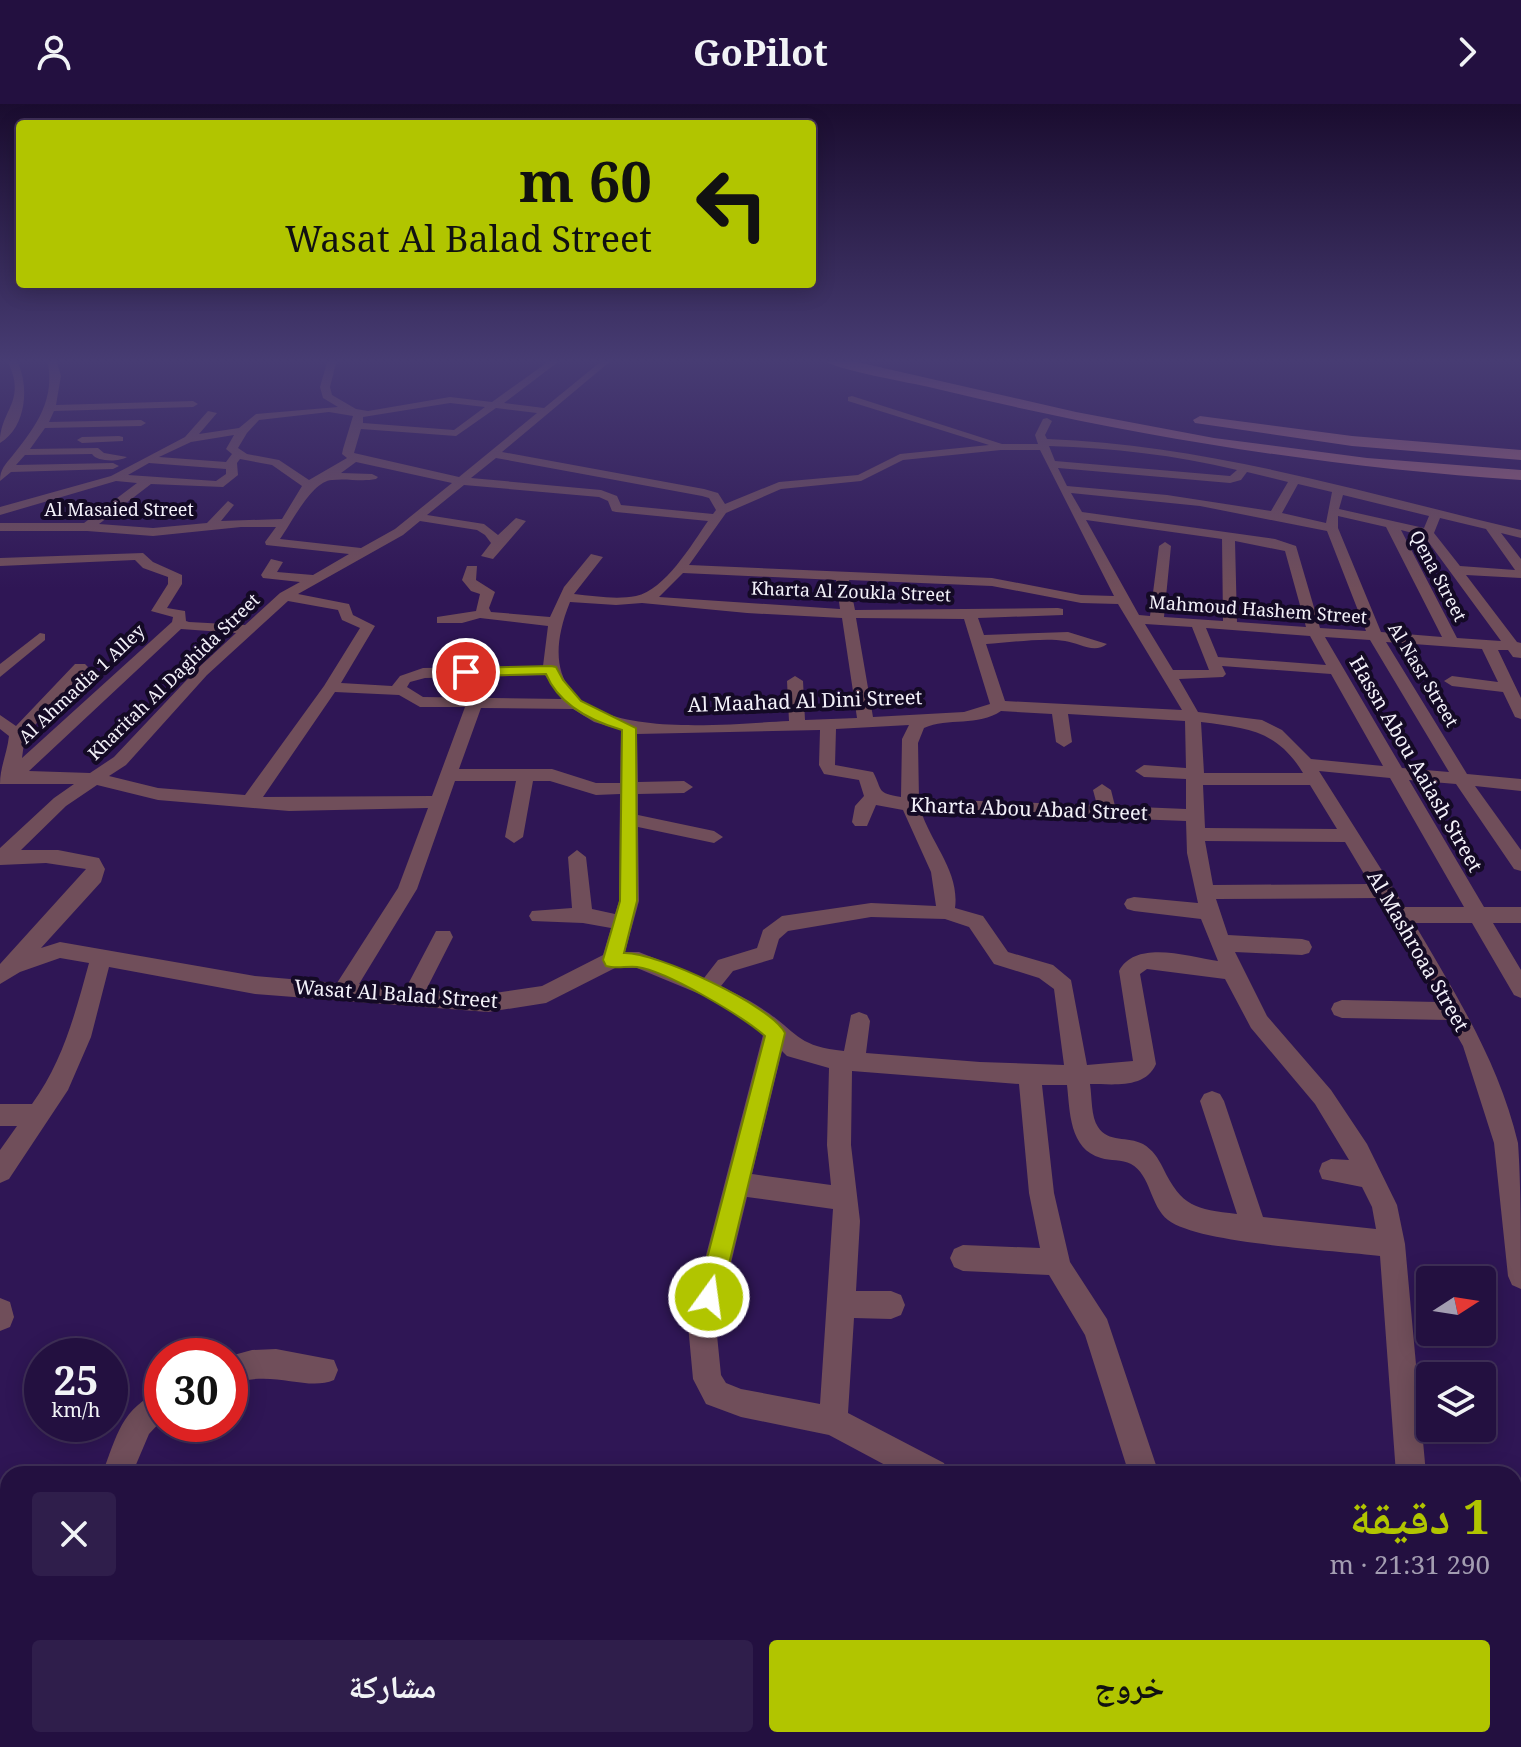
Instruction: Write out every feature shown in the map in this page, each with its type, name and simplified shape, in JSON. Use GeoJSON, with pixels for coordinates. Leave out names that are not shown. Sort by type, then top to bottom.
{"type":"FeatureCollection","features":[{"type":"Feature","properties":{"kind":"main road"},"geometry":{"type":"LineString","coordinates":[[1125,436],[1277,464],[1521,488]]}},
{"type":"Feature","properties":{"kind":"main road"},"geometry":{"type":"LineString","coordinates":[[1173,436],[1324,458],[1521,475]]}},
{"type":"Feature","properties":{"kind":"main road"},"geometry":{"type":"LineString","coordinates":[[1250,436],[1374,452],[1521,463]]}},
{"type":"Feature","properties":{"kind":"main road"},"geometry":{"type":"LineString","coordinates":[[1313,436],[1521,455]]}},
{"type":"Feature","properties":{"kind":"street"},"geometry":{"type":"LineString","coordinates":[[4,474],[33,436]]}},
{"type":"Feature","properties":{"kind":"street"},"geometry":{"type":"LineString","coordinates":[[189,439],[192,436]]}},
{"type":"Feature","properties":{"kind":"street"},"geometry":{"type":"LineString","coordinates":[[150,460],[189,439],[211,436]]}},
{"type":"Feature","properties":{"kind":"street"},"geometry":{"type":"LineString","coordinates":[[239,436],[232,449],[238,454],[275,462],[308,485]]}},
{"type":"Feature","properties":{"kind":"street"},"geometry":{"type":"LineString","coordinates":[[352,436],[348,454],[354,458],[461,481],[584,497],[609,496],[616,508],[719,514]]}},
{"type":"Feature","properties":{"kind":"street","name":"Kharitah Al Daghida Street"},"geometry":{"type":"LineString","coordinates":[[1,858],[60,802],[120,761],[202,672],[285,596],[399,532],[515,436]]}},
{"type":"Feature","properties":{"kind":"street"},"geometry":{"type":"LineString","coordinates":[[977,436],[1001,447]]}},
{"type":"Feature","properties":{"kind":"street"},"geometry":{"type":"LineString","coordinates":[[1040,436],[1050,464],[1123,600],[1193,716],[1196,853],[1208,902],[1232,971],[1259,1022],[1323,1097],[1358,1152],[1384,1205],[1392,1244],[1410,1466]]}},
{"type":"Feature","properties":{"kind":"street"},"geometry":{"type":"LineString","coordinates":[[30,440],[117,458],[147,481],[219,485],[232,475],[231,466],[238,454]]}},
{"type":"Feature","properties":{"kind":"street"},"geometry":{"type":"LineString","coordinates":[[643,599],[657,592],[678,569],[719,514],[779,486],[861,478],[900,457],[1001,447],[1042,445],[1152,450],[1245,467],[1521,534]]}},
{"type":"Feature","properties":{"kind":"street"},"geometry":{"type":"LineString","coordinates":[[1143,524],[1152,450]]}},
{"type":"Feature","properties":{"kind":"street"},"geometry":{"type":"LineString","coordinates":[[21,452],[100,451],[98,456],[231,466]]}},
{"type":"Feature","properties":{"kind":"street"},"geometry":{"type":"LineString","coordinates":[[493,454],[704,493],[714,496],[719,514]]}},
{"type":"Feature","properties":{"kind":"street"},"geometry":{"type":"LineString","coordinates":[[4,474],[117,458]]}},
{"type":"Feature","properties":{"kind":"street"},"geometry":{"type":"LineString","coordinates":[[0,511],[117,458]]}},
{"type":"Feature","properties":{"kind":"street"},"geometry":{"type":"LineString","coordinates":[[354,458],[308,485],[298,506],[271,542],[363,552]]}},
{"type":"Feature","properties":{"kind":"street"},"geometry":{"type":"LineString","coordinates":[[1050,464],[1230,480],[1237,478],[1245,467]]}},
{"type":"Feature","properties":{"kind":"street"},"geometry":{"type":"LineString","coordinates":[[328,476],[372,477]]}},
{"type":"Feature","properties":{"kind":"street"},"geometry":{"type":"LineString","coordinates":[[584,497],[600,476]]}},
{"type":"Feature","properties":{"kind":"street"},"geometry":{"type":"LineString","coordinates":[[1275,514],[1295,480]]}},
{"type":"Feature","properties":{"kind":"street"},"geometry":{"type":"LineString","coordinates":[[87,527],[147,481]]}},
{"type":"Feature","properties":{"kind":"street"},"geometry":{"type":"LineString","coordinates":[[1066,489],[1145,494],[1275,514],[1332,528]]}},
{"type":"Feature","properties":{"kind":"street","name":"Al Nasr Street"},"geometry":{"type":"LineString","coordinates":[[1338,491],[1332,511],[1332,528],[1375,636],[1462,780],[1521,864]]}},
{"type":"Feature","properties":{"kind":"street"},"geometry":{"type":"LineString","coordinates":[[1376,522],[1388,503]]}},
{"type":"Feature","properties":{"kind":"street"},"geometry":{"type":"LineString","coordinates":[[210,527],[228,505]]}},
{"type":"Feature","properties":{"kind":"street"},"geometry":{"type":"LineString","coordinates":[[1332,511],[1428,533],[1518,650]]}},
{"type":"Feature","properties":{"kind":"street"},"geometry":{"type":"LineString","coordinates":[[1428,533],[1436,514]]}},
{"type":"Feature","properties":{"kind":"street"},"geometry":{"type":"LineString","coordinates":[[1079,515],[1228,536],[1230,626]]}},
{"type":"Feature","properties":{"kind":"street"},"geometry":{"type":"LineString","coordinates":[[417,517],[480,527],[493,535],[497,543]]}},
{"type":"Feature","properties":{"kind":"street"},"geometry":{"type":"LineString","coordinates":[[488,556],[520,521]]}},
{"type":"Feature","properties":{"kind":"street","name":"Al Masaied Street"},"geometry":{"type":"LineString","coordinates":[[0,527],[87,527],[153,532],[285,523]]}},
{"type":"Feature","properties":{"kind":"street","name":"Qena Street"},"geometry":{"type":"LineString","coordinates":[[1392,526],[1452,642]]}},
{"type":"Feature","properties":{"kind":"street"},"geometry":{"type":"LineString","coordinates":[[1491,528],[1521,568]]}},
{"type":"Feature","properties":{"kind":"street","name":"Hassn Abou Aaiash Street"},"geometry":{"type":"LineString","coordinates":[[1228,536],[1283,545],[1294,553],[1314,631],[1521,989]]}},
{"type":"Feature","properties":{"kind":"street"},"geometry":{"type":"LineString","coordinates":[[1156,621],[1165,546]]}},
{"type":"Feature","properties":{"kind":"street"},"geometry":{"type":"LineString","coordinates":[[0,562],[138,556],[148,565],[175,575],[175,584],[158,608],[162,613],[180,614],[179,623],[196,627],[247,629]]}},
{"type":"Feature","properties":{"kind":"street"},"geometry":{"type":"LineString","coordinates":[[596,557],[578,575],[565,597],[549,653],[556,682],[576,704],[609,722],[629,728],[629,901],[612,960],[639,960],[709,989],[755,1015],[795,1049],[822,1058],[1029,1074],[1138,1072],[1145,1064],[1129,971],[1135,964],[1143,960],[1232,971]]}},
{"type":"Feature","properties":{"kind":"street"},"geometry":{"type":"LineString","coordinates":[[276,562],[268,575],[316,579]]}},
{"type":"Feature","properties":{"kind":"street"},"geometry":{"type":"LineString","coordinates":[[472,569],[471,584],[488,592],[483,613]]}},
{"type":"Feature","properties":{"kind":"street"},"geometry":{"type":"LineString","coordinates":[[678,569],[992,582],[1081,599],[1123,600]]}},
{"type":"Feature","properties":{"kind":"street"},"geometry":{"type":"LineString","coordinates":[[1455,570],[1521,574]]}},
{"type":"Feature","properties":{"kind":"street"},"geometry":{"type":"LineString","coordinates":[[842,576],[866,722]]}},
{"type":"Feature","properties":{"kind":"street"},"geometry":{"type":"LineString","coordinates":[[250,802],[331,687],[368,626],[347,617],[344,607],[285,596]]}},
{"type":"Feature","properties":{"kind":"street","name":"Kharta Al Zoukla Street"},"geometry":{"type":"LineString","coordinates":[[565,597],[643,599],[762,611],[848,615],[1058,612]]}},
{"type":"Feature","properties":{"kind":"street"},"geometry":{"type":"LineString","coordinates":[[483,613],[489,618],[556,622]]}},
{"type":"Feature","properties":{"kind":"street"},"geometry":{"type":"LineString","coordinates":[[442,620],[483,613]]}},
{"type":"Feature","properties":{"kind":"street"},"geometry":{"type":"LineString","coordinates":[[970,615],[998,706]]}},
{"type":"Feature","properties":{"kind":"street","name":"Mahmoud Hashem Street"},"geometry":{"type":"LineString","coordinates":[[1135,619],[1452,642],[1518,650]]}},
{"type":"Feature","properties":{"kind":"street","name":"Al Ahmadia 1 Alley"},"geometry":{"type":"LineString","coordinates":[[6,778],[179,623]]}},
{"type":"Feature","properties":{"kind":"street"},"geometry":{"type":"LineString","coordinates":[[1168,675],[1216,675],[1197,623]]}},
{"type":"Feature","properties":{"kind":"street"},"geometry":{"type":"LineString","coordinates":[[978,640],[1068,636],[1085,643],[1100,644]]}},
{"type":"Feature","properties":{"kind":"street"},"geometry":{"type":"LineString","coordinates":[[0,672],[40,637]]}},
{"type":"Feature","properties":{"kind":"street"},"geometry":{"type":"LineString","coordinates":[[1488,645],[1521,714]]}},
{"type":"Feature","properties":{"kind":"street"},"geometry":{"type":"LineString","coordinates":[[437,673],[449,655]]}},
{"type":"Feature","properties":{"kind":"street"},"geometry":{"type":"LineString","coordinates":[[1211,661],[1336,670]]}},
{"type":"Feature","properties":{"kind":"street"},"geometry":{"type":"LineString","coordinates":[[80,667],[17,735],[15,756],[6,778],[96,779],[158,794],[250,802],[339,805],[440,802]]}},
{"type":"Feature","properties":{"kind":"street"},"geometry":{"type":"LineString","coordinates":[[397,690],[399,684],[414,675],[551,670]]}},
{"type":"Feature","properties":{"kind":"street"},"geometry":{"type":"LineString","coordinates":[[795,681],[797,727]]}},
{"type":"Feature","properties":{"kind":"street"},"geometry":{"type":"LineString","coordinates":[[1452,681],[1509,688]]}},
{"type":"Feature","properties":{"kind":"street"},"geometry":{"type":"LineString","coordinates":[[331,687],[397,690],[420,702],[576,704]]}},
{"type":"Feature","properties":{"kind":"street"},"geometry":{"type":"LineString","coordinates":[[343,992],[407,889],[475,703]]}},
{"type":"Feature","properties":{"kind":"street","name":"Al Maahad Al Dini Street"},"geometry":{"type":"LineString","coordinates":[[629,728],[797,727],[984,715],[998,706],[1059,708]]}},
{"type":"Feature","properties":{"kind":"street"},"geometry":{"type":"LineString","coordinates":[[1059,708],[1064,742]]}},
{"type":"Feature","properties":{"kind":"street","name":"Al Mashroaa Street"},"geometry":{"type":"LineString","coordinates":[[1059,708],[1193,716],[1256,724],[1276,734],[1311,772],[1399,915],[1473,1044],[1514,1142],[1521,1276]]}},
{"type":"Feature","properties":{"kind":"street"},"geometry":{"type":"LineString","coordinates":[[936,718],[919,724],[912,731],[910,805],[940,873],[947,905],[945,912]]}},
{"type":"Feature","properties":{"kind":"street"},"geometry":{"type":"LineString","coordinates":[[0,720],[17,735]]}},
{"type":"Feature","properties":{"kind":"street"},"geometry":{"type":"LineString","coordinates":[[828,725],[827,765],[830,770],[867,776],[874,797],[864,806],[861,822]]}},
{"type":"Feature","properties":{"kind":"street"},"geometry":{"type":"LineString","coordinates":[[1144,771],[1196,777],[1311,772],[1396,773],[1521,785]]}},
{"type":"Feature","properties":{"kind":"street"},"geometry":{"type":"LineString","coordinates":[[514,837],[526,774]]}},
{"type":"Feature","properties":{"kind":"street"},"geometry":{"type":"LineString","coordinates":[[450,775],[552,775],[572,784],[596,789],[684,787]]}},
{"type":"Feature","properties":{"kind":"street"},"geometry":{"type":"LineString","coordinates":[[1102,790],[1107,812]]}},
{"type":"Feature","properties":{"kind":"street","name":"Kharta Abou Abad Street"},"geometry":{"type":"LineString","coordinates":[[874,797],[910,805],[1107,812],[1196,825],[1351,836]]}},
{"type":"Feature","properties":{"kind":"street"},"geometry":{"type":"LineString","coordinates":[[628,819],[714,837]]}},
{"type":"Feature","properties":{"kind":"street"},"geometry":{"type":"LineString","coordinates":[[1,858],[40,856],[83,860],[92,863],[96,869],[94,877],[6,971]]}},
{"type":"Feature","properties":{"kind":"street"},"geometry":{"type":"LineString","coordinates":[[577,857],[583,915]]}},
{"type":"Feature","properties":{"kind":"street"},"geometry":{"type":"LineString","coordinates":[[1134,904],[1384,891]]}},
{"type":"Feature","properties":{"kind":"street"},"geometry":{"type":"LineString","coordinates":[[709,989],[723,965],[766,953],[770,936],[782,924],[871,910],[945,912],[976,921],[990,947],[1006,961],[1048,971],[1060,979],[1064,986],[1085,1131],[1101,1147],[1136,1153],[1149,1164],[1165,1198],[1177,1211],[1207,1223],[1392,1244]]}},
{"type":"Feature","properties":{"kind":"street"},"geometry":{"type":"LineString","coordinates":[[539,916],[583,915],[622,923]]}},
{"type":"Feature","properties":{"kind":"street"},"geometry":{"type":"LineString","coordinates":[[1399,915],[1521,915]]}},
{"type":"Feature","properties":{"kind":"street"},"geometry":{"type":"LineString","coordinates":[[412,997],[443,937]]}},
{"type":"Feature","properties":{"kind":"street"},"geometry":{"type":"LineString","coordinates":[[1221,943],[1302,947]]}},
{"type":"Feature","properties":{"kind":"street","name":"Wasat Al Balad Street"},"geometry":{"type":"LineString","coordinates":[[6,971],[60,950],[255,985],[488,1003],[546,994],[612,960]]}},
{"type":"Feature","properties":{"kind":"street"},"geometry":{"type":"LineString","coordinates":[[0,1171],[60,1083],[80,1037],[101,959]]}},
{"type":"Feature","properties":{"kind":"street"},"geometry":{"type":"LineString","coordinates":[[1342,1009],[1454,1011]]}},
{"type":"Feature","properties":{"kind":"street"},"geometry":{"type":"LineString","coordinates":[[833,1421],[847,1221],[839,1145],[848,1060],[859,1021]]}},
{"type":"Feature","properties":{"kind":"street"},"geometry":{"type":"LineString","coordinates":[[775,1033],[702,1325],[707,1379],[716,1394],[741,1403],[833,1421],[918,1466]]}},
{"type":"Feature","properties":{"kind":"street"},"geometry":{"type":"LineString","coordinates":[[1029,1074],[1048,1221],[1057,1262],[1076,1301],[1097,1329],[1141,1466]]}},
{"type":"Feature","properties":{"kind":"street"},"geometry":{"type":"LineString","coordinates":[[1212,1101],[1254,1228]]}},
{"type":"Feature","properties":{"kind":"street"},"geometry":{"type":"LineString","coordinates":[[0,1115],[39,1115]]}},
{"type":"Feature","properties":{"kind":"street"},"geometry":{"type":"LineString","coordinates":[[1152,1144],[1177,1211]]}},
{"type":"Feature","properties":{"kind":"street"},"geometry":{"type":"LineString","coordinates":[[1331,1171],[1370,1176]]}},
{"type":"Feature","properties":{"kind":"street"},"geometry":{"type":"LineString","coordinates":[[737,1184],[845,1199]]}},
{"type":"Feature","properties":{"kind":"street"},"geometry":{"type":"LineString","coordinates":[[963,1258],[1057,1262]]}},
{"type":"Feature","properties":{"kind":"street"},"geometry":{"type":"LineString","coordinates":[[841,1304],[891,1305]]}},
{"type":"Feature","properties":{"kind":"street"},"geometry":{"type":"LineString","coordinates":[[248,1364],[324,1370]]}},
{"type":"Feature","properties":{"kind":"street"},"geometry":{"type":"LineString","coordinates":[[120,1466],[144,1414]]}},
{"type":"Feature","properties":{"kind":"route"},"geometry":{"type":"LineString","coordinates":[[466,672],[551,670],[556,682],[576,704],[609,722],[629,728],[629,901],[612,960],[639,960],[670,971],[755,1015],[775,1033],[709,1297]]}}]}
